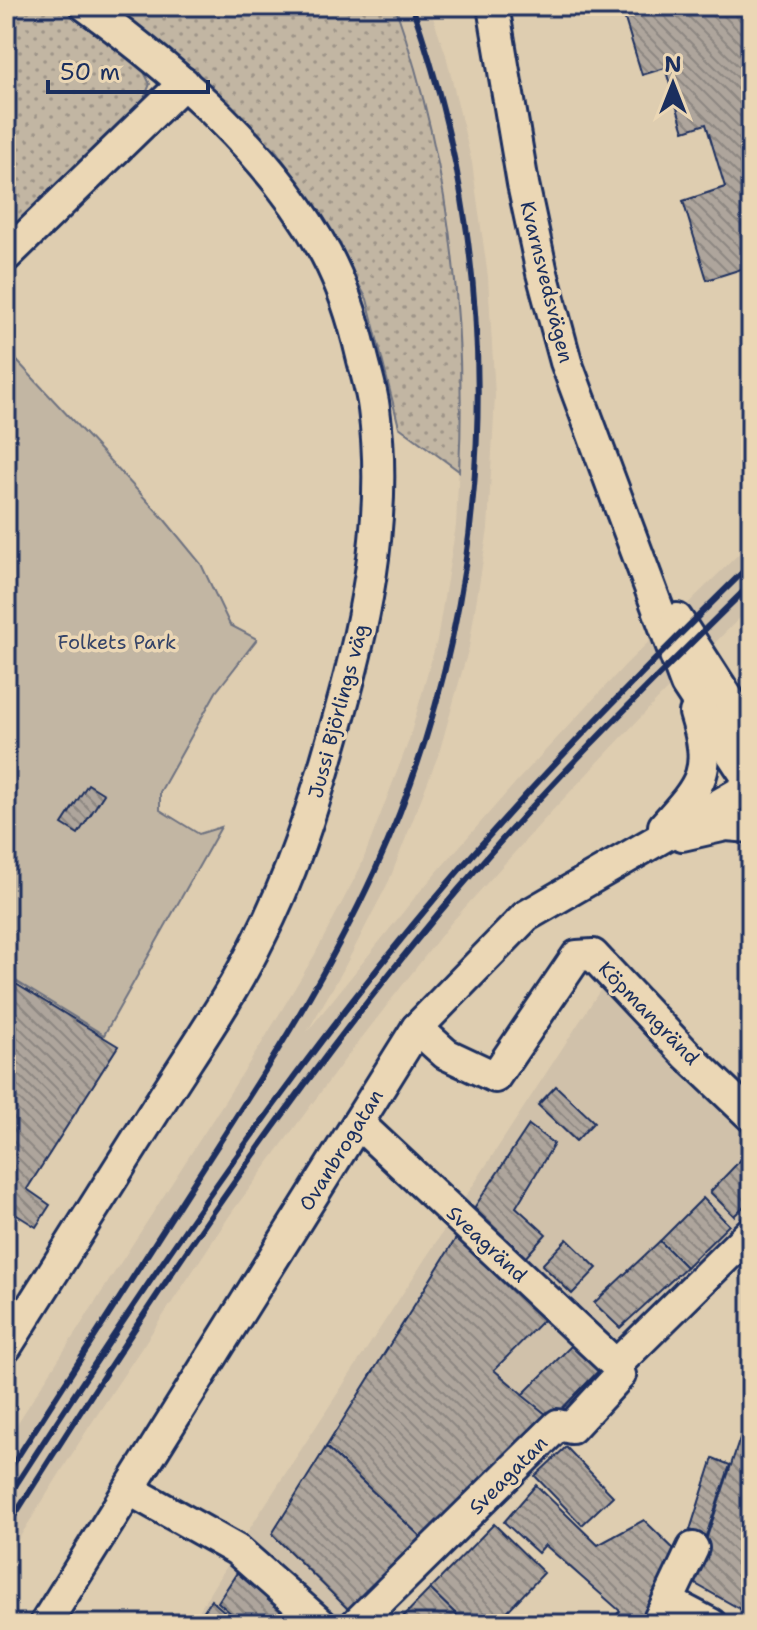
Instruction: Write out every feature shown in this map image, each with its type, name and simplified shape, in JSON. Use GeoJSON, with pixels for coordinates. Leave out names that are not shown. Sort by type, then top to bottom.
{"type":"FeatureCollection","features":[{"type":"Feature","properties":{"kind":"street","name":"Jussi Björlings väg"},"geometry":{"type":"LineString","coordinates":[[6,1347],[234,986],[287,881],[348,687],[361,636],[375,543],[378,446],[374,405],[347,301],[327,255],[285,189],[247,145],[184,83],[86,6]]}},
{"type":"Feature","properties":{"kind":"street","name":"Kvarnsvedsvägen"},"geometry":{"type":"LineString","coordinates":[[493,6],[523,184],[566,362],[686,684],[751,785]]}},
{"type":"Feature","properties":{"kind":"street"},"geometry":{"type":"LineString","coordinates":[[6,256],[184,83]]}},
{"type":"Feature","properties":{"kind":"street","name":"Kvarnsvedsvägen"},"geometry":{"type":"LineString","coordinates":[[637,547],[688,640],[751,734]]}},
{"type":"Feature","properties":{"kind":"street"},"geometry":{"type":"LineString","coordinates":[[649,843],[694,793],[703,774],[705,754],[702,735],[686,684]]}},
{"type":"Feature","properties":{"kind":"street","name":"Ovanbrogatan"},"geometry":{"type":"LineString","coordinates":[[45,1624],[417,1028],[526,916],[751,785]]}},
{"type":"Feature","properties":{"kind":"street"},"geometry":{"type":"LineString","coordinates":[[649,843],[726,825],[751,827]]}},
{"type":"Feature","properties":{"kind":"street","name":"Köpmangränd"},"geometry":{"type":"LineString","coordinates":[[417,1028],[446,1054],[495,1077],[577,956],[593,955],[688,1056],[751,1116]]}},
{"type":"Feature","properties":{"kind":"street","name":"Sveagränd"},"geometry":{"type":"LineString","coordinates":[[358,1123],[616,1365]]}},
{"type":"Feature","properties":{"kind":"street","name":"Sveagatan"},"geometry":{"type":"LineString","coordinates":[[356,1624],[558,1425],[571,1428],[620,1375],[616,1365],[751,1232]]}},
{"type":"Feature","properties":{"kind":"street"},"geometry":{"type":"LineString","coordinates":[[130,1490],[237,1550],[321,1624]]}},
{"type":"Feature","properties":{"kind":"street"},"geometry":{"type":"LineString","coordinates":[[693,1548],[663,1613],[711,1624]]}},
{"type":"Feature","properties":{"kind":"shaded area"},"geometry":{"type":"Polygon","coordinates":[[[395,6],[429,6],[446,55],[472,163],[488,277],[495,396],[488,529],[469,647],[439,753],[389,881],[307,1032],[416,896],[517,781],[627,663],[751,542],[751,607],[660,697],[450,924],[232,1212],[89,1427],[6,1559],[6,1441],[262,1043],[314,956],[360,868],[408,743],[437,640],[456,526],[462,396],[456,280],[440,169],[415,65],[395,6]]]}},
{"type":"Feature","properties":{"kind":"shaded area"},"geometry":{"type":"Polygon","coordinates":[[[610,975],[751,1116],[751,1232],[356,1624],[191,1624],[237,1548],[610,975]]]}},
{"type":"Feature","properties":{"kind":"green space"},"geometry":{"type":"Polygon","coordinates":[[[6,6],[79,6],[129,41],[150,84],[138,113],[6,234],[6,6]]]}},
{"type":"Feature","properties":{"kind":"green space"},"geometry":{"type":"Polygon","coordinates":[[[110,6],[395,6],[428,120],[450,236],[460,352],[459,471],[399,427],[367,299],[314,204],[277,152],[150,35],[110,6]]]}},
{"type":"Feature","properties":{"kind":"green space","name":"Folkets Park"},"geometry":{"type":"Polygon","coordinates":[[[6,349],[164,519],[201,564],[230,625],[257,639],[216,692],[160,792],[160,810],[199,834],[221,827],[104,1035],[6,975],[6,349]]]}},
{"type":"Feature","properties":{"kind":"building"},"geometry":{"type":"Polygon","coordinates":[[[621,6],[751,6],[751,266],[707,280],[683,201],[725,187],[706,124],[684,131],[665,68],[642,75],[621,6]]]}},
{"type":"Feature","properties":{"kind":"building"},"geometry":{"type":"Polygon","coordinates":[[[88,784],[104,794],[78,834],[62,824],[88,784]]]}},
{"type":"Feature","properties":{"kind":"building"},"geometry":{"type":"Polygon","coordinates":[[[6,978],[118,1046],[27,1189],[50,1205],[36,1227],[12,1212],[6,1221],[6,978]]]}},
{"type":"Feature","properties":{"kind":"building"},"geometry":{"type":"Polygon","coordinates":[[[556,1086],[594,1122],[576,1141],[538,1105],[556,1086]]]}},
{"type":"Feature","properties":{"kind":"building"},"geometry":{"type":"Polygon","coordinates":[[[529,1125],[554,1144],[516,1207],[546,1234],[525,1258],[474,1208],[529,1125]]]}},
{"type":"Feature","properties":{"kind":"building"},"geometry":{"type":"Polygon","coordinates":[[[751,1149],[751,1199],[734,1216],[710,1192],[751,1149]]]}},
{"type":"Feature","properties":{"kind":"building"},"geometry":{"type":"Polygon","coordinates":[[[703,1198],[729,1225],[686,1267],[660,1241],[703,1198]]]}},
{"type":"Feature","properties":{"kind":"building"},"geometry":{"type":"Polygon","coordinates":[[[463,1227],[552,1311],[494,1370],[552,1419],[425,1541],[326,1447],[463,1227]]]}},
{"type":"Feature","properties":{"kind":"building"},"geometry":{"type":"Polygon","coordinates":[[[567,1239],[597,1268],[572,1294],[542,1265],[567,1239]]]}},
{"type":"Feature","properties":{"kind":"building"},"geometry":{"type":"Polygon","coordinates":[[[660,1241],[686,1267],[620,1328],[594,1303],[660,1241]]]}},
{"type":"Feature","properties":{"kind":"building"},"geometry":{"type":"Polygon","coordinates":[[[580,1337],[608,1361],[552,1419],[522,1395],[580,1337]]]}},
{"type":"Feature","properties":{"kind":"building"},"geometry":{"type":"Polygon","coordinates":[[[603,1367],[614,1377],[571,1424],[559,1412],[603,1367]]]}},
{"type":"Feature","properties":{"kind":"building"},"geometry":{"type":"Polygon","coordinates":[[[751,1409],[751,1615],[692,1582],[751,1409]]]}},
{"type":"Feature","properties":{"kind":"building"},"geometry":{"type":"Polygon","coordinates":[[[326,1447],[425,1541],[354,1615],[272,1534],[326,1447]]]}},
{"type":"Feature","properties":{"kind":"building"},"geometry":{"type":"Polygon","coordinates":[[[566,1447],[613,1496],[582,1525],[535,1476],[566,1447]]]}},
{"type":"Feature","properties":{"kind":"building"},"geometry":{"type":"Polygon","coordinates":[[[713,1458],[730,1465],[706,1536],[690,1530],[713,1458]]]}},
{"type":"Feature","properties":{"kind":"building"},"geometry":{"type":"Polygon","coordinates":[[[536,1485],[598,1545],[644,1520],[679,1554],[641,1624],[612,1624],[610,1622],[620,1611],[545,1545],[538,1553],[504,1522],[536,1485]]]}},
{"type":"Feature","properties":{"kind":"building"},"geometry":{"type":"Polygon","coordinates":[[[494,1524],[544,1573],[495,1624],[466,1624],[430,1589],[494,1524]]]}},
{"type":"Feature","properties":{"kind":"building"},"geometry":{"type":"Polygon","coordinates":[[[240,1568],[307,1624],[243,1624],[218,1602],[240,1568]]]}},
{"type":"Feature","properties":{"kind":"building"},"geometry":{"type":"Polygon","coordinates":[[[430,1589],[466,1624],[396,1624],[430,1589]]]}},
{"type":"Feature","properties":{"kind":"building"},"geometry":{"type":"Polygon","coordinates":[[[211,1600],[239,1624],[212,1624],[201,1615],[211,1600]]]}},
{"type":"Feature","properties":{"kind":"railway"},"geometry":{"type":"LineString","coordinates":[[6,1475],[257,1083],[338,945],[374,873],[415,770],[446,663],[467,554],[477,443],[476,332],[465,222],[444,113],[412,6]]}},
{"type":"Feature","properties":{"kind":"railway"},"geometry":{"type":"LineString","coordinates":[[6,1500],[201,1207],[357,995],[452,878],[534,786],[751,564]]}},
{"type":"Feature","properties":{"kind":"railway"},"geometry":{"type":"LineString","coordinates":[[6,1529],[212,1214],[379,987],[438,914],[551,787],[751,584]]}}]}
